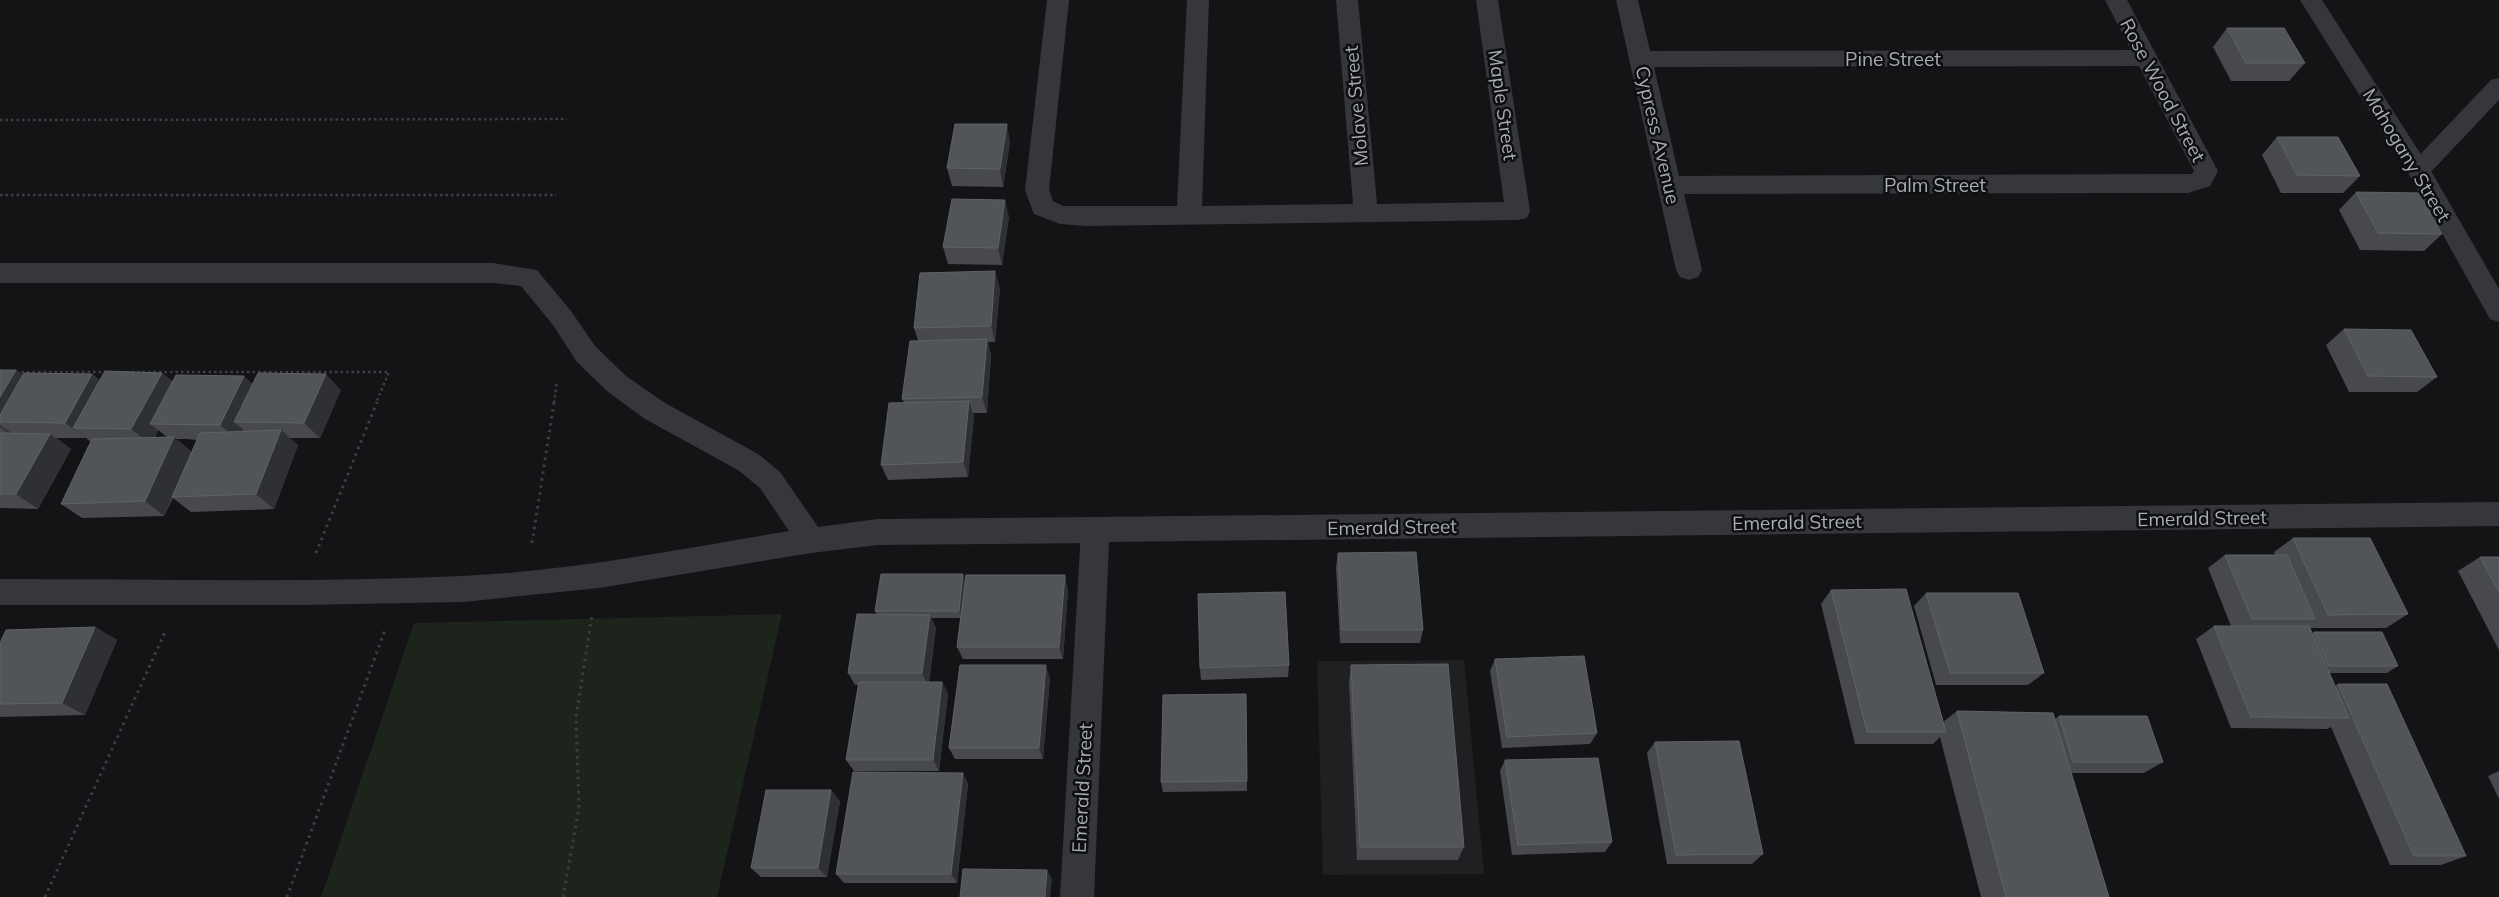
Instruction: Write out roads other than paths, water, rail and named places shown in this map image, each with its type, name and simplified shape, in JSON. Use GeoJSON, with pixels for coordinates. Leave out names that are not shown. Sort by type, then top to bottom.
{"type":"FeatureCollection","features":[{"type":"Feature","properties":{"kind":"street"},"geometry":{"type":"LineString","coordinates":[[1058,0],[1037,190],[1043,208],[1060,215],[1086,217],[1366,213]]}},
{"type":"Feature","properties":{"kind":"street"},"geometry":{"type":"LineString","coordinates":[[1188,216],[1198,0]]}},
{"type":"Feature","properties":{"kind":"street","name":"Molave Street"},"geometry":{"type":"LineString","coordinates":[[1347,0],[1366,213]]}},
{"type":"Feature","properties":{"kind":"street","name":"Maple Street"},"geometry":{"type":"LineString","coordinates":[[1366,213],[1518,211],[1488,0]]}},
{"type":"Feature","properties":{"kind":"street","name":"Cypress Avenue"},"geometry":{"type":"LineString","coordinates":[[1627,0],[1689,270]]}},
{"type":"Feature","properties":{"kind":"street","name":"Rose Wood Street"},"geometry":{"type":"LineString","coordinates":[[2116,0],[2206,171],[2201,180]]}},
{"type":"Feature","properties":{"kind":"street","name":"Mahogany Street"},"geometry":{"type":"LineString","coordinates":[[2311,0],[2419,170],[2499,312]]}},
{"type":"Feature","properties":{"kind":"street","name":"Pine Street"},"geometry":{"type":"LineString","coordinates":[[1641,59],[2145,58]]}},
{"type":"Feature","properties":{"kind":"street"},"geometry":{"type":"LineString","coordinates":[[2419,170],[2499,86]]}},
{"type":"Feature","properties":{"kind":"street","name":"Palm Street"},"geometry":{"type":"LineString","coordinates":[[1669,185],[2188,184],[2201,180]]}},
{"type":"Feature","properties":{"kind":"street"},"geometry":{"type":"LineString","coordinates":[[0,273],[493,273],[528,277],[562,318],[586,354],[617,384],[655,411],[748,462],[770,480],[811,540]]}},
{"type":"Feature","properties":{"kind":"street","name":"Emerald Street"},"geometry":{"type":"LineString","coordinates":[[0,592],[399,591],[525,583],[599,575],[811,540],[878,532],[2499,514]]}},
{"type":"Feature","properties":{"kind":"street","name":"Emerald Street"},"geometry":{"type":"LineString","coordinates":[[1076,897],[1095,530]]}}]}
